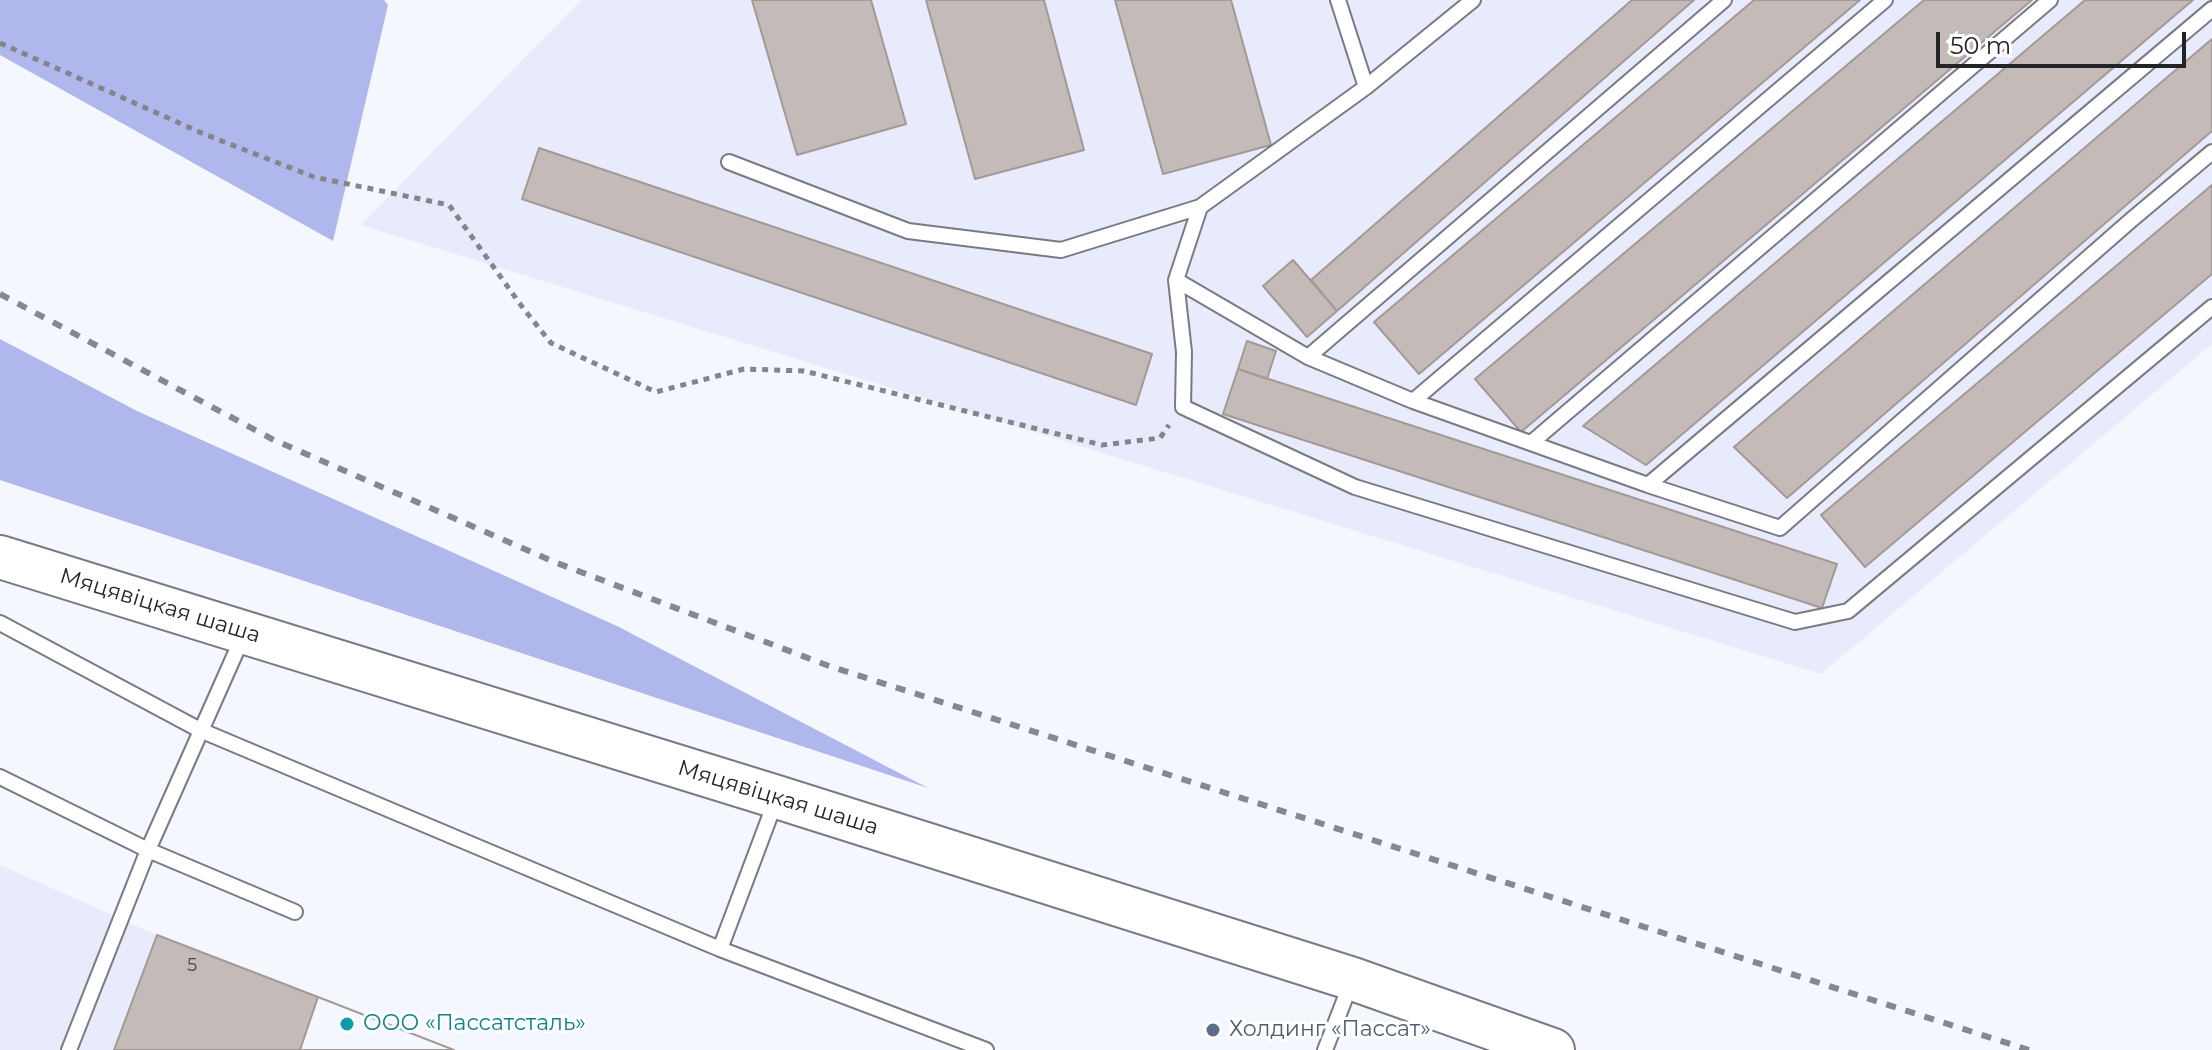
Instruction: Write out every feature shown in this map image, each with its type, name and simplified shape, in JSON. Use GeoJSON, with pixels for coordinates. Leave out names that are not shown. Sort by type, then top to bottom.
{"type":"FeatureCollection","features":[{"type":"Feature","properties":{"kind":"main road","name":"Мяцявіцкая шаша"},"geometry":{"type":"LineString","coordinates":[[0,557],[1353,979],[1539,1048]]}},
{"type":"Feature","properties":{"kind":"lane"},"geometry":{"type":"LineString","coordinates":[[1338,0],[1366,87]]}},
{"type":"Feature","properties":{"kind":"lane"},"geometry":{"type":"LineString","coordinates":[[729,162],[908,231],[1061,250],[1200,207],[1366,87],[1473,0]]}},
{"type":"Feature","properties":{"kind":"lane"},"geometry":{"type":"LineString","coordinates":[[1308,357],[1724,0]]}},
{"type":"Feature","properties":{"kind":"lane"},"geometry":{"type":"LineString","coordinates":[[1413,401],[1885,0]]}},
{"type":"Feature","properties":{"kind":"lane"},"geometry":{"type":"LineString","coordinates":[[1531,443],[2050,0]]}},
{"type":"Feature","properties":{"kind":"lane"},"geometry":{"type":"LineString","coordinates":[[1648,485],[2212,9]]}},
{"type":"Feature","properties":{"kind":"lane"},"geometry":{"type":"LineString","coordinates":[[1176,280],[1308,357],[1413,401],[1648,485],[1780,528],[2212,152]]}},
{"type":"Feature","properties":{"kind":"lane"},"geometry":{"type":"LineString","coordinates":[[1200,207],[1176,280],[1184,352],[1183,407],[1355,487],[1795,622],[1848,611],[2212,307]]}},
{"type":"Feature","properties":{"kind":"lane"},"geometry":{"type":"LineString","coordinates":[[0,623],[200,730],[720,949],[986,1050]]}},
{"type":"Feature","properties":{"kind":"lane"},"geometry":{"type":"LineString","coordinates":[[69,1050],[148,850],[245,632]]}},
{"type":"Feature","properties":{"kind":"lane"},"geometry":{"type":"LineString","coordinates":[[0,777],[148,850],[295,912]]}},
{"type":"Feature","properties":{"kind":"lane"},"geometry":{"type":"LineString","coordinates":[[720,949],[777,797]]}},
{"type":"Feature","properties":{"kind":"lane"},"geometry":{"type":"LineString","coordinates":[[1325,1050],[1353,979]]}},
{"type":"Feature","properties":{"kind":"path"},"geometry":{"type":"LineString","coordinates":[[0,43],[204,134],[314,177],[449,205],[551,343],[656,392],[744,369],[804,371],[1102,445],[1160,438],[1183,407]]}},
{"type":"Feature","properties":{"kind":"shaded area"},"geometry":{"type":"Polygon","coordinates":[[[0,0],[384,0],[388,5],[333,241],[0,55],[0,0]]]}},
{"type":"Feature","properties":{"kind":"shaded area"},"geometry":{"type":"Polygon","coordinates":[[[581,0],[2212,0],[2212,344],[1821,674],[361,225],[581,0]]]}},
{"type":"Feature","properties":{"kind":"shaded area"},"geometry":{"type":"Polygon","coordinates":[[[0,339],[137,411],[617,626],[928,788],[0,480],[0,339]]]}},
{"type":"Feature","properties":{"kind":"shaded area"},"geometry":{"type":"Polygon","coordinates":[[[0,865],[157,935],[114,1050],[0,1050],[0,865]]]}},
{"type":"Feature","properties":{"kind":"building"},"geometry":{"type":"Polygon","coordinates":[[[752,0],[871,0],[906,124],[797,155],[752,0]]]}},
{"type":"Feature","properties":{"kind":"building"},"geometry":{"type":"Polygon","coordinates":[[[926,0],[1044,0],[1084,150],[975,179],[926,0]]]}},
{"type":"Feature","properties":{"kind":"building"},"geometry":{"type":"Polygon","coordinates":[[[1115,0],[1231,0],[1271,145],[1163,174],[1115,0]]]}},
{"type":"Feature","properties":{"kind":"building"},"geometry":{"type":"Polygon","coordinates":[[[1632,0],[1694,0],[1337,311],[1311,280],[1632,0]]]}},
{"type":"Feature","properties":{"kind":"building"},"geometry":{"type":"Polygon","coordinates":[[[1754,0],[1860,0],[1419,374],[1374,322],[1754,0]]]}},
{"type":"Feature","properties":{"kind":"building"},"geometry":{"type":"Polygon","coordinates":[[[1924,0],[2032,0],[1521,432],[1475,379],[1924,0]]]}},
{"type":"Feature","properties":{"kind":"building"},"geometry":{"type":"Polygon","coordinates":[[[2085,0],[2193,0],[1646,465],[1583,426],[2085,0]]]}},
{"type":"Feature","properties":{"kind":"building"},"geometry":{"type":"Polygon","coordinates":[[[2212,39],[2212,131],[1787,498],[1734,447],[2212,39]]]}},
{"type":"Feature","properties":{"kind":"building"},"geometry":{"type":"Polygon","coordinates":[[[539,148],[1152,354],[1136,405],[522,199],[539,148]]]}},
{"type":"Feature","properties":{"kind":"building"},"geometry":{"type":"Polygon","coordinates":[[[2212,185],[2212,274],[1865,567],[1821,515],[2212,185]]]}},
{"type":"Feature","properties":{"kind":"building"},"geometry":{"type":"Polygon","coordinates":[[[1293,260],[1337,311],[1307,337],[1263,286],[1293,260]]]}},
{"type":"Feature","properties":{"kind":"building"},"geometry":{"type":"Polygon","coordinates":[[[1247,341],[1276,351],[1267,379],[1238,369],[1247,341]]]}},
{"type":"Feature","properties":{"kind":"building"},"geometry":{"type":"Polygon","coordinates":[[[1238,369],[1837,564],[1822,608],[1223,414],[1238,369]]]}},
{"type":"Feature","properties":{"kind":"building"},"geometry":{"type":"Polygon","coordinates":[[[157,935],[318,997],[454,1050],[114,1050],[157,935]]]}},
{"type":"Feature","properties":{"kind":"building","name":"ООО «Пассатсталь»"},"geometry":{"type":"Polygon","coordinates":[[[318,997],[454,1050],[300,1050],[318,997]]]}},
{"type":"Feature","properties":{"kind":"railway"},"geometry":{"type":"LineString","coordinates":[[0,294],[274,440],[557,563],[829,666],[2029,1050]]}},
{"type":"Feature","properties":{"kind":"place","name":"ООО «Пассатсталь»"},"geometry":{"type":"Point","coordinates":[347,1024]}},
{"type":"Feature","properties":{"kind":"place","name":"Холдинг «Пассат»"},"geometry":{"type":"Point","coordinates":[1213,1030]}}]}
